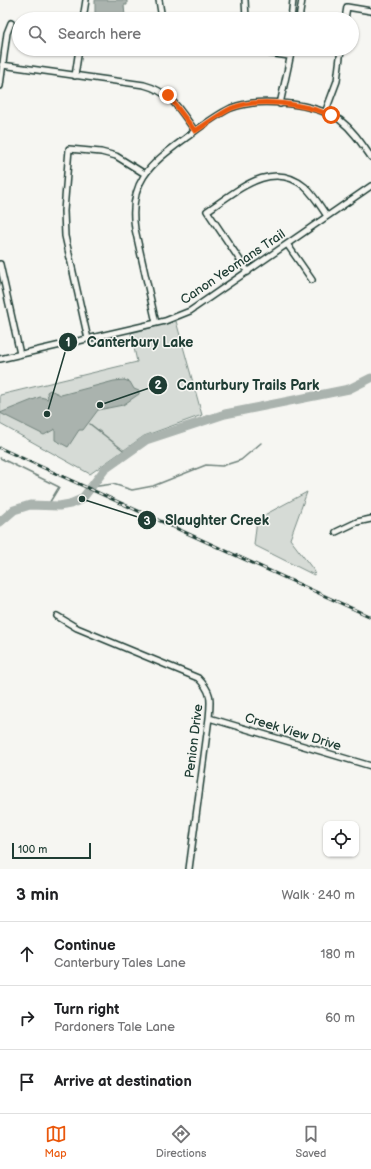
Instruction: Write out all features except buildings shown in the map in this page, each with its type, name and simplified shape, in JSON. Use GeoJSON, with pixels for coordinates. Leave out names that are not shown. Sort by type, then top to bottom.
{"type":"FeatureCollection","features":[{"type":"Feature","properties":{"kind":"street"},"geometry":{"type":"LineString","coordinates":[[84,12],[86,0]]}},
{"type":"Feature","properties":{"kind":"street"},"geometry":{"type":"LineString","coordinates":[[159,0],[161,12]]}},
{"type":"Feature","properties":{"kind":"street"},"geometry":{"type":"LineString","coordinates":[[245,0],[246,12]]}},
{"type":"Feature","properties":{"kind":"street"},"geometry":{"type":"LineString","coordinates":[[291,12],[293,0]]}},
{"type":"Feature","properties":{"kind":"street"},"geometry":{"type":"LineString","coordinates":[[300,12],[302,0]]}},
{"type":"Feature","properties":{"kind":"street"},"geometry":{"type":"LineString","coordinates":[[346,12],[347,7],[371,10]]}},
{"type":"Feature","properties":{"kind":"street"},"geometry":{"type":"LineString","coordinates":[[0,86],[7,33],[11,22]]}},
{"type":"Feature","properties":{"kind":"street"},"geometry":{"type":"LineString","coordinates":[[75,76],[78,56]]}},
{"type":"Feature","properties":{"kind":"street"},"geometry":{"type":"LineString","coordinates":[[280,104],[289,56]]}},
{"type":"Feature","properties":{"kind":"street"},"geometry":{"type":"LineString","coordinates":[[326,113],[337,81],[340,56]]}},
{"type":"Feature","properties":{"kind":"street"},"geometry":{"type":"LineString","coordinates":[[2,65],[156,89],[168,95],[195,131]]}},
{"type":"Feature","properties":{"kind":"street"},"geometry":{"type":"LineString","coordinates":[[156,323],[134,222],[134,200],[145,174],[156,160],[195,131],[223,113],[244,104],[257,102],[280,104],[326,113],[348,127],[371,157]]}},
{"type":"Feature","properties":{"kind":"street"},"geometry":{"type":"LineString","coordinates":[[88,339],[65,236],[64,211],[69,148],[101,152],[116,156],[145,174]]}},
{"type":"Feature","properties":{"kind":"street"},"geometry":{"type":"LineString","coordinates":[[248,272],[206,211],[255,180],[274,176],[288,178],[304,186],[327,216]]}},
{"type":"Feature","properties":{"kind":"street","name":"Canon Yeomans Trail"},"geometry":{"type":"LineString","coordinates":[[0,359],[171,320],[190,311],[371,186]]}},
{"type":"Feature","properties":{"kind":"street"},"geometry":{"type":"LineString","coordinates":[[287,244],[312,280]]}},
{"type":"Feature","properties":{"kind":"street"},"geometry":{"type":"LineString","coordinates":[[0,267],[20,354]]}},
{"type":"Feature","properties":{"kind":"street"},"geometry":{"type":"LineString","coordinates":[[336,532],[357,522],[371,519]]}},
{"type":"Feature","properties":{"kind":"street","name":"Penion Drive"},"geometry":{"type":"LineString","coordinates":[[57,616],[77,628],[198,678],[209,691],[211,702],[189,869]]}},
{"type":"Feature","properties":{"kind":"street","name":"Creek View Drive"},"geometry":{"type":"LineString","coordinates":[[209,718],[371,766]]}},
{"type":"Feature","properties":{"kind":"shaded area"},"geometry":{"type":"Polygon","coordinates":[[[95,0],[127,0],[127,5],[124,5],[125,12],[95,12],[95,0]]]}},
{"type":"Feature","properties":{"kind":"shaded area"},"geometry":{"type":"Polygon","coordinates":[[[176,321],[202,415],[144,436],[90,474],[0,424],[0,395],[137,362],[131,333],[176,321]]]}},
{"type":"Feature","properties":{"kind":"shaded area"},"geometry":{"type":"Polygon","coordinates":[[[124,380],[130,382],[134,389],[139,391],[139,394],[123,405],[98,410],[83,430],[79,430],[68,447],[55,440],[55,429],[44,435],[0,413],[40,397],[48,399],[47,392],[50,390],[61,395],[114,381],[124,380]]]}},
{"type":"Feature","properties":{"kind":"shaded area"},"geometry":{"type":"Polygon","coordinates":[[[307,492],[290,539],[315,572],[314,575],[254,545],[257,519],[307,492]]]}},
{"type":"Feature","properties":{"kind":"waterway"},"geometry":{"type":"LineString","coordinates":[[0,522],[14,510],[30,505],[59,506],[70,504],[82,499],[105,469],[146,440],[225,414],[349,389],[371,378]]}},
{"type":"Feature","properties":{"kind":"waterway"},"geometry":{"type":"LineString","coordinates":[[90,424],[127,453]]}},
{"type":"Feature","properties":{"kind":"waterway"},"geometry":{"type":"LineString","coordinates":[[91,487],[113,484],[132,490],[153,486],[206,465],[222,466],[241,460],[261,443]]}},
{"type":"Feature","properties":{"kind":"waterway"},"geometry":{"type":"LineString","coordinates":[[0,458],[59,487],[48,505]]}},
{"type":"Feature","properties":{"kind":"railway"},"geometry":{"type":"LineString","coordinates":[[0,448],[371,617]]}},
{"type":"Feature","properties":{"kind":"place","name":"Canturbury Trails Park"},"geometry":{"type":"Point","coordinates":[100,405]}},
{"type":"Feature","properties":{"kind":"place","name":"Canterbury Lake"},"geometry":{"type":"Point","coordinates":[47,414]}},
{"type":"Feature","properties":{"kind":"place","name":"Slaughter Creek"},"geometry":{"type":"Point","coordinates":[82,499]}},
{"type":"Feature","properties":{"kind":"route"},"geometry":{"type":"LineString","coordinates":[[168,95],[195,131],[230,109],[244,104],[257,102],[304,107],[331,115]]}}]}
